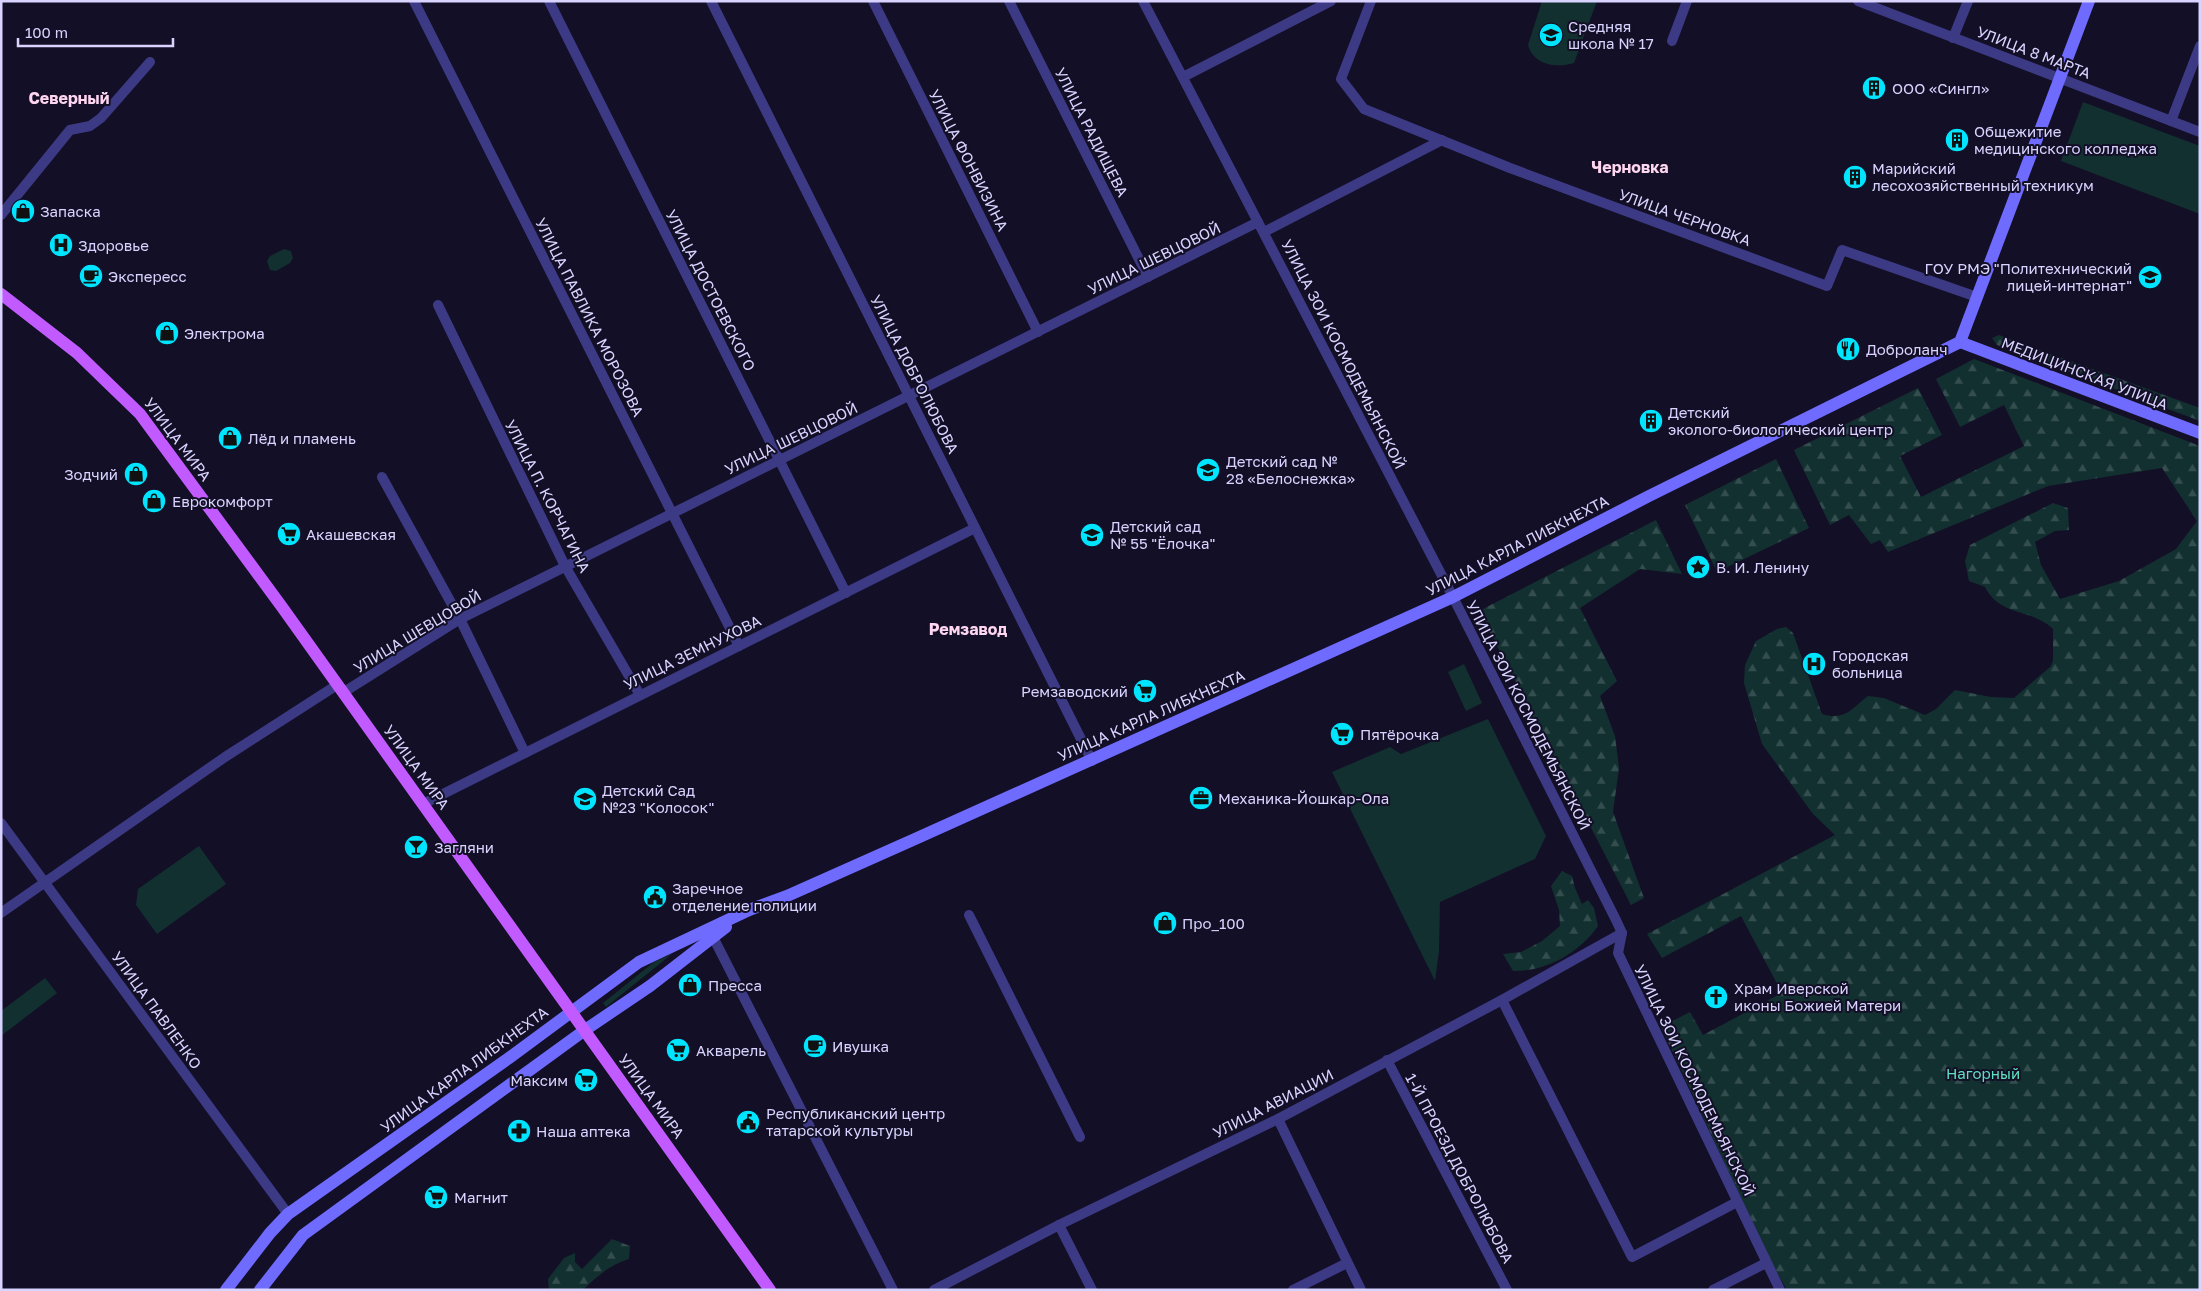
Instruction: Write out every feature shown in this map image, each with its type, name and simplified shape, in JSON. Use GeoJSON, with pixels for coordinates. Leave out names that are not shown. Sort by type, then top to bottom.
{"type":"FeatureCollection","features":[{"type":"Feature","properties":{"kind":"main road"},"geometry":{"type":"LineString","coordinates":[[1960,342],[2089,1]]}},
{"type":"Feature","properties":{"kind":"main road","name":"УЛИЦА МИРА"},"geometry":{"type":"LineString","coordinates":[[1,294],[67,345],[140,414],[340,688],[770,1290]]}},
{"type":"Feature","properties":{"kind":"main road","name":"УЛИЦА КАРЛА ЛИБКНЕХТА"},"geometry":{"type":"LineString","coordinates":[[226,1290],[270,1232],[288,1214],[503,1062],[639,962],[749,910],[795,892],[1092,761],[1453,597],[1642,500],[1960,342]]}},
{"type":"Feature","properties":{"kind":"main road","name":"МЕДИЦИНСКАЯ УЛИЦА"},"geometry":{"type":"LineString","coordinates":[[1960,342],[2200,433]]}},
{"type":"Feature","properties":{"kind":"main road","name":"УЛИЦА КАРЛА ЛИБКНЕХТА"},"geometry":{"type":"LineString","coordinates":[[260,1290],[303,1235],[585,1030],[650,986],[749,910]]}},
{"type":"Feature","properties":{"kind":"street","name":"УЛИЦА ПАВЛИКА МОРОЗОВА"},"geometry":{"type":"LineString","coordinates":[[414,1],[739,646]]}},
{"type":"Feature","properties":{"kind":"street","name":"УЛИЦА ДОСТОЕВСКОГО"},"geometry":{"type":"LineString","coordinates":[[549,1],[846,592]]}},
{"type":"Feature","properties":{"kind":"street","name":"УЛИЦА ДОБРОЛЮБОВА"},"geometry":{"type":"LineString","coordinates":[[711,1],[1092,761]]}},
{"type":"Feature","properties":{"kind":"street","name":"УЛИЦА ФОНВИЗИНА"},"geometry":{"type":"LineString","coordinates":[[872,1],[1038,332]]}},
{"type":"Feature","properties":{"kind":"street","name":"УЛИЦА РАДИЩЕВА"},"geometry":{"type":"LineString","coordinates":[[1009,1],[1148,277]]}},
{"type":"Feature","properties":{"kind":"street","name":"УЛИЦА ЗОИ КОСМОДЕМЬЯНСКОЙ"},"geometry":{"type":"LineString","coordinates":[[1144,1],[1453,597],[1622,933],[1618,953],[1780,1290]]}},
{"type":"Feature","properties":{"kind":"street"},"geometry":{"type":"LineString","coordinates":[[1183,78],[1331,1]]}},
{"type":"Feature","properties":{"kind":"street","name":"УЛИЦА ЧЕРНОВКА"},"geometry":{"type":"LineString","coordinates":[[1372,1],[1341,79],[1364,109],[1510,168],[1827,286],[1842,250],[1977,297]]}},
{"type":"Feature","properties":{"kind":"street"},"geometry":{"type":"LineString","coordinates":[[1672,40],[1687,1]]}},
{"type":"Feature","properties":{"kind":"street","name":"УЛИЦА 8 МАРТА"},"geometry":{"type":"LineString","coordinates":[[1858,1],[2200,132]]}},
{"type":"Feature","properties":{"kind":"street"},"geometry":{"type":"LineString","coordinates":[[1953,38],[1968,1]]}},
{"type":"Feature","properties":{"kind":"street"},"geometry":{"type":"LineString","coordinates":[[2171,121],[2200,46]]}},
{"type":"Feature","properties":{"kind":"street"},"geometry":{"type":"LineString","coordinates":[[1,215],[70,130],[90,126],[101,118],[150,62]]}},
{"type":"Feature","properties":{"kind":"street"},"geometry":{"type":"LineString","coordinates":[[1264,232],[1442,140]]}},
{"type":"Feature","properties":{"kind":"street","name":"УЛИЦА ШЕВЦОВОЙ"},"geometry":{"type":"LineString","coordinates":[[1,913],[224,757],[460,619],[1258,222]]}},
{"type":"Feature","properties":{"kind":"street","name":"УЛИЦА П. КОРЧАГИНА"},"geometry":{"type":"LineString","coordinates":[[438,305],[565,566],[640,695]]}},
{"type":"Feature","properties":{"kind":"street"},"geometry":{"type":"LineString","coordinates":[[382,478],[460,619],[525,752]]}},
{"type":"Feature","properties":{"kind":"street","name":"УЛИЦА ЗЕМНУХОВА"},"geometry":{"type":"LineString","coordinates":[[423,804],[976,528]]}},
{"type":"Feature","properties":{"kind":"street","name":"УЛИЦА ПАВЛЕНКО"},"geometry":{"type":"LineString","coordinates":[[1,823],[288,1214]]}},
{"type":"Feature","properties":{"kind":"street"},"geometry":{"type":"LineString","coordinates":[[969,915],[1080,1137]]}},
{"type":"Feature","properties":{"kind":"street","name":"УЛИЦА АВИАЦИИ"},"geometry":{"type":"LineString","coordinates":[[934,1290],[1059,1225],[1278,1119],[1502,1000],[1622,933]]}},
{"type":"Feature","properties":{"kind":"street"},"geometry":{"type":"LineString","coordinates":[[713,937],[893,1290]]}},
{"type":"Feature","properties":{"kind":"street"},"geometry":{"type":"LineString","coordinates":[[1502,1000],[1632,1257],[1737,1202]]}},
{"type":"Feature","properties":{"kind":"street","name":"1-Й ПРОЕЗД ДОБРОЛЮБОВА"},"geometry":{"type":"LineString","coordinates":[[1387,1060],[1507,1290]]}},
{"type":"Feature","properties":{"kind":"street"},"geometry":{"type":"LineString","coordinates":[[1278,1119],[1361,1290]]}},
{"type":"Feature","properties":{"kind":"street"},"geometry":{"type":"LineString","coordinates":[[1059,1225],[1092,1290]]}},
{"type":"Feature","properties":{"kind":"street"},"geometry":{"type":"LineString","coordinates":[[1713,1290],[1766,1262]]}},
{"type":"Feature","properties":{"kind":"street"},"geometry":{"type":"LineString","coordinates":[[1292,1290],[1347,1263]]}},
{"type":"Feature","properties":{"kind":"green space"},"geometry":{"type":"Polygon","coordinates":[[[1542,1],[1597,1],[1574,63],[1567,65],[1547,64],[1535,57],[1531,52],[1528,45],[1542,1]]]}},
{"type":"Feature","properties":{"kind":"green space"},"geometry":{"type":"Polygon","coordinates":[[[2083,102],[2200,146],[2200,214],[2061,161],[2083,102]]]}},
{"type":"Feature","properties":{"kind":"green space"},"geometry":{"type":"Polygon","coordinates":[[[284,249],[291,251],[293,258],[290,263],[276,271],[270,270],[267,261],[270,256],[284,249]]]}},
{"type":"Feature","properties":{"kind":"green space"},"geometry":{"type":"Polygon","coordinates":[[[1999,335],[2200,408],[2200,421],[1997,345],[1992,338],[1999,335]]]}},
{"type":"Feature","properties":{"kind":"green space","name":"Нагорный"},"geometry":{"type":"Polygon","coordinates":[[[1974,359],[2200,446],[2200,1290],[1787,1290],[1771,1262],[1661,1027],[1690,1012],[1703,1035],[1782,993],[1741,916],[1662,958],[1647,934],[1835,835],[1813,814],[1762,744],[1744,683],[1745,665],[1756,641],[1777,629],[1786,627],[1793,633],[1822,714],[1830,716],[1842,715],[1868,696],[1884,698],[1925,715],[1936,709],[1955,690],[1991,697],[2014,698],[2050,667],[2053,661],[2053,629],[2044,622],[2007,608],[1991,597],[1985,587],[1969,581],[1965,561],[1970,545],[2053,503],[2068,508],[2069,530],[2055,531],[2035,542],[2041,565],[2060,599],[2119,581],[2176,549],[2197,521],[2162,468],[2048,486],[1888,552],[1880,540],[1871,544],[1849,515],[1830,525],[1794,450],[1918,388],[1942,435],[1900,456],[1921,497],[2024,446],[2004,405],[1960,427],[1936,379],[1974,359]]]}},
{"type":"Feature","properties":{"kind":"green space"},"geometry":{"type":"Polygon","coordinates":[[[1776,459],[1809,528],[1717,572],[1685,505],[1776,459]]]}},
{"type":"Feature","properties":{"kind":"green space"},"geometry":{"type":"Polygon","coordinates":[[[1656,520],[1682,574],[1640,569],[1580,608],[1617,681],[1600,696],[1615,736],[1619,768],[1613,812],[1644,898],[1631,905],[1479,611],[1656,520]]]}},
{"type":"Feature","properties":{"kind":"green space"},"geometry":{"type":"Polygon","coordinates":[[[1464,664],[1482,703],[1466,711],[1448,672],[1464,664]]]}},
{"type":"Feature","properties":{"kind":"green space"},"geometry":{"type":"Polygon","coordinates":[[[1488,719],[1546,836],[1535,859],[1440,902],[1439,951],[1435,981],[1332,772],[1390,747],[1401,754],[1488,719]]]}},
{"type":"Feature","properties":{"kind":"green space"},"geometry":{"type":"Polygon","coordinates":[[[199,846],[226,884],[157,934],[136,905],[138,889],[199,846]]]}},
{"type":"Feature","properties":{"kind":"green space"},"geometry":{"type":"Polygon","coordinates":[[[1562,871],[1572,876],[1582,904],[1588,900],[1594,908],[1598,926],[1582,944],[1561,959],[1538,968],[1513,971],[1503,954],[1521,952],[1542,941],[1560,926],[1559,910],[1551,886],[1562,871]]]}},
{"type":"Feature","properties":{"kind":"green space"},"geometry":{"type":"Polygon","coordinates":[[[672,954],[606,1007],[603,1003],[654,962],[672,954]]]}},
{"type":"Feature","properties":{"kind":"green space"},"geometry":{"type":"Polygon","coordinates":[[[45,978],[57,993],[1,1036],[1,1011],[45,978]]]}},
{"type":"Feature","properties":{"kind":"green space"},"geometry":{"type":"Polygon","coordinates":[[[612,1239],[630,1246],[629,1259],[616,1264],[604,1272],[583,1290],[549,1290],[548,1279],[564,1258],[575,1253],[575,1262],[582,1269],[612,1239]]]}},
{"type":"Feature","properties":{"kind":"place","name":"Средняя школа № 17"},"geometry":{"type":"Point","coordinates":[1551,35]}},
{"type":"Feature","properties":{"kind":"place","name":"ООО «Сингл»"},"geometry":{"type":"Point","coordinates":[1874,88]}},
{"type":"Feature","properties":{"kind":"place","name":"Общежитие медицинского колледжа"},"geometry":{"type":"Point","coordinates":[1957,140]}},
{"type":"Feature","properties":{"kind":"place","name":"Марийский лесохозяйственный техникум"},"geometry":{"type":"Point","coordinates":[1855,177]}},
{"type":"Feature","properties":{"kind":"place","name":"Запаска"},"geometry":{"type":"Point","coordinates":[23,211]}},
{"type":"Feature","properties":{"kind":"place","name":"Здоровье"},"geometry":{"type":"Point","coordinates":[61,245]}},
{"type":"Feature","properties":{"kind":"place","name":"Экспересс"},"geometry":{"type":"Point","coordinates":[91,276]}},
{"type":"Feature","properties":{"kind":"place","name":"ГОУ РМЭ \"Политехнический лицей-интернат\""},"geometry":{"type":"Point","coordinates":[2150,277]}},
{"type":"Feature","properties":{"kind":"place","name":"Электрома"},"geometry":{"type":"Point","coordinates":[167,333]}},
{"type":"Feature","properties":{"kind":"place","name":"Доброланч"},"geometry":{"type":"Point","coordinates":[1848,349]}},
{"type":"Feature","properties":{"kind":"place","name":"Детский эколого-биологический центр"},"geometry":{"type":"Point","coordinates":[1651,421]}},
{"type":"Feature","properties":{"kind":"place","name":"Лёд и пламень"},"geometry":{"type":"Point","coordinates":[230,438]}},
{"type":"Feature","properties":{"kind":"place","name":"Детский сад № 28 «Белоснежка»"},"geometry":{"type":"Point","coordinates":[1208,470]}},
{"type":"Feature","properties":{"kind":"place","name":"Зодчий"},"geometry":{"type":"Point","coordinates":[136,474]}},
{"type":"Feature","properties":{"kind":"place","name":"Еврокомфорт"},"geometry":{"type":"Point","coordinates":[154,501]}},
{"type":"Feature","properties":{"kind":"place","name":"Акашевская"},"geometry":{"type":"Point","coordinates":[289,534]}},
{"type":"Feature","properties":{"kind":"place","name":"Детский сад № 55 \"Ёлочка\""},"geometry":{"type":"Point","coordinates":[1092,535]}},
{"type":"Feature","properties":{"kind":"place","name":"В. И. Ленину"},"geometry":{"type":"Point","coordinates":[1698,567]}},
{"type":"Feature","properties":{"kind":"place","name":"Городская больница"},"geometry":{"type":"Point","coordinates":[1814,664]}},
{"type":"Feature","properties":{"kind":"place","name":"Ремзаводский"},"geometry":{"type":"Point","coordinates":[1145,691]}},
{"type":"Feature","properties":{"kind":"place","name":"Пятёрочка"},"geometry":{"type":"Point","coordinates":[1342,734]}},
{"type":"Feature","properties":{"kind":"place","name":"Механика-Йошкар-Ола"},"geometry":{"type":"Point","coordinates":[1201,798]}},
{"type":"Feature","properties":{"kind":"place","name":"Детский Сад №23 \"Колосок\""},"geometry":{"type":"Point","coordinates":[585,799]}},
{"type":"Feature","properties":{"kind":"place","name":"Загляни"},"geometry":{"type":"Point","coordinates":[416,847]}},
{"type":"Feature","properties":{"kind":"place","name":"Заречное отделение полиции"},"geometry":{"type":"Point","coordinates":[655,897]}},
{"type":"Feature","properties":{"kind":"place","name":"Про_100"},"geometry":{"type":"Point","coordinates":[1165,923]}},
{"type":"Feature","properties":{"kind":"place","name":"Пресса"},"geometry":{"type":"Point","coordinates":[690,985]}},
{"type":"Feature","properties":{"kind":"place","name":"Храм Иверской иконы Божией Матери"},"geometry":{"type":"Point","coordinates":[1716,997]}},
{"type":"Feature","properties":{"kind":"place","name":"Ивушка"},"geometry":{"type":"Point","coordinates":[815,1046]}},
{"type":"Feature","properties":{"kind":"place","name":"Акварель"},"geometry":{"type":"Point","coordinates":[678,1050]}},
{"type":"Feature","properties":{"kind":"place","name":"Максим"},"geometry":{"type":"Point","coordinates":[586,1080]}},
{"type":"Feature","properties":{"kind":"place","name":"Республиканский центр татарской культуры"},"geometry":{"type":"Point","coordinates":[748,1122]}},
{"type":"Feature","properties":{"kind":"place","name":"Наша аптека"},"geometry":{"type":"Point","coordinates":[519,1131]}},
{"type":"Feature","properties":{"kind":"place","name":"Магнит"},"geometry":{"type":"Point","coordinates":[436,1197]}},
{"type":"Feature","properties":{"kind":"district","name":"Северный"},"geometry":{"type":"Point","coordinates":[69,98]}},
{"type":"Feature","properties":{"kind":"district","name":"Черновка"},"geometry":{"type":"Point","coordinates":[1630,167]}},
{"type":"Feature","properties":{"kind":"district","name":"Ремзавод"},"geometry":{"type":"Point","coordinates":[968,629]}}]}
